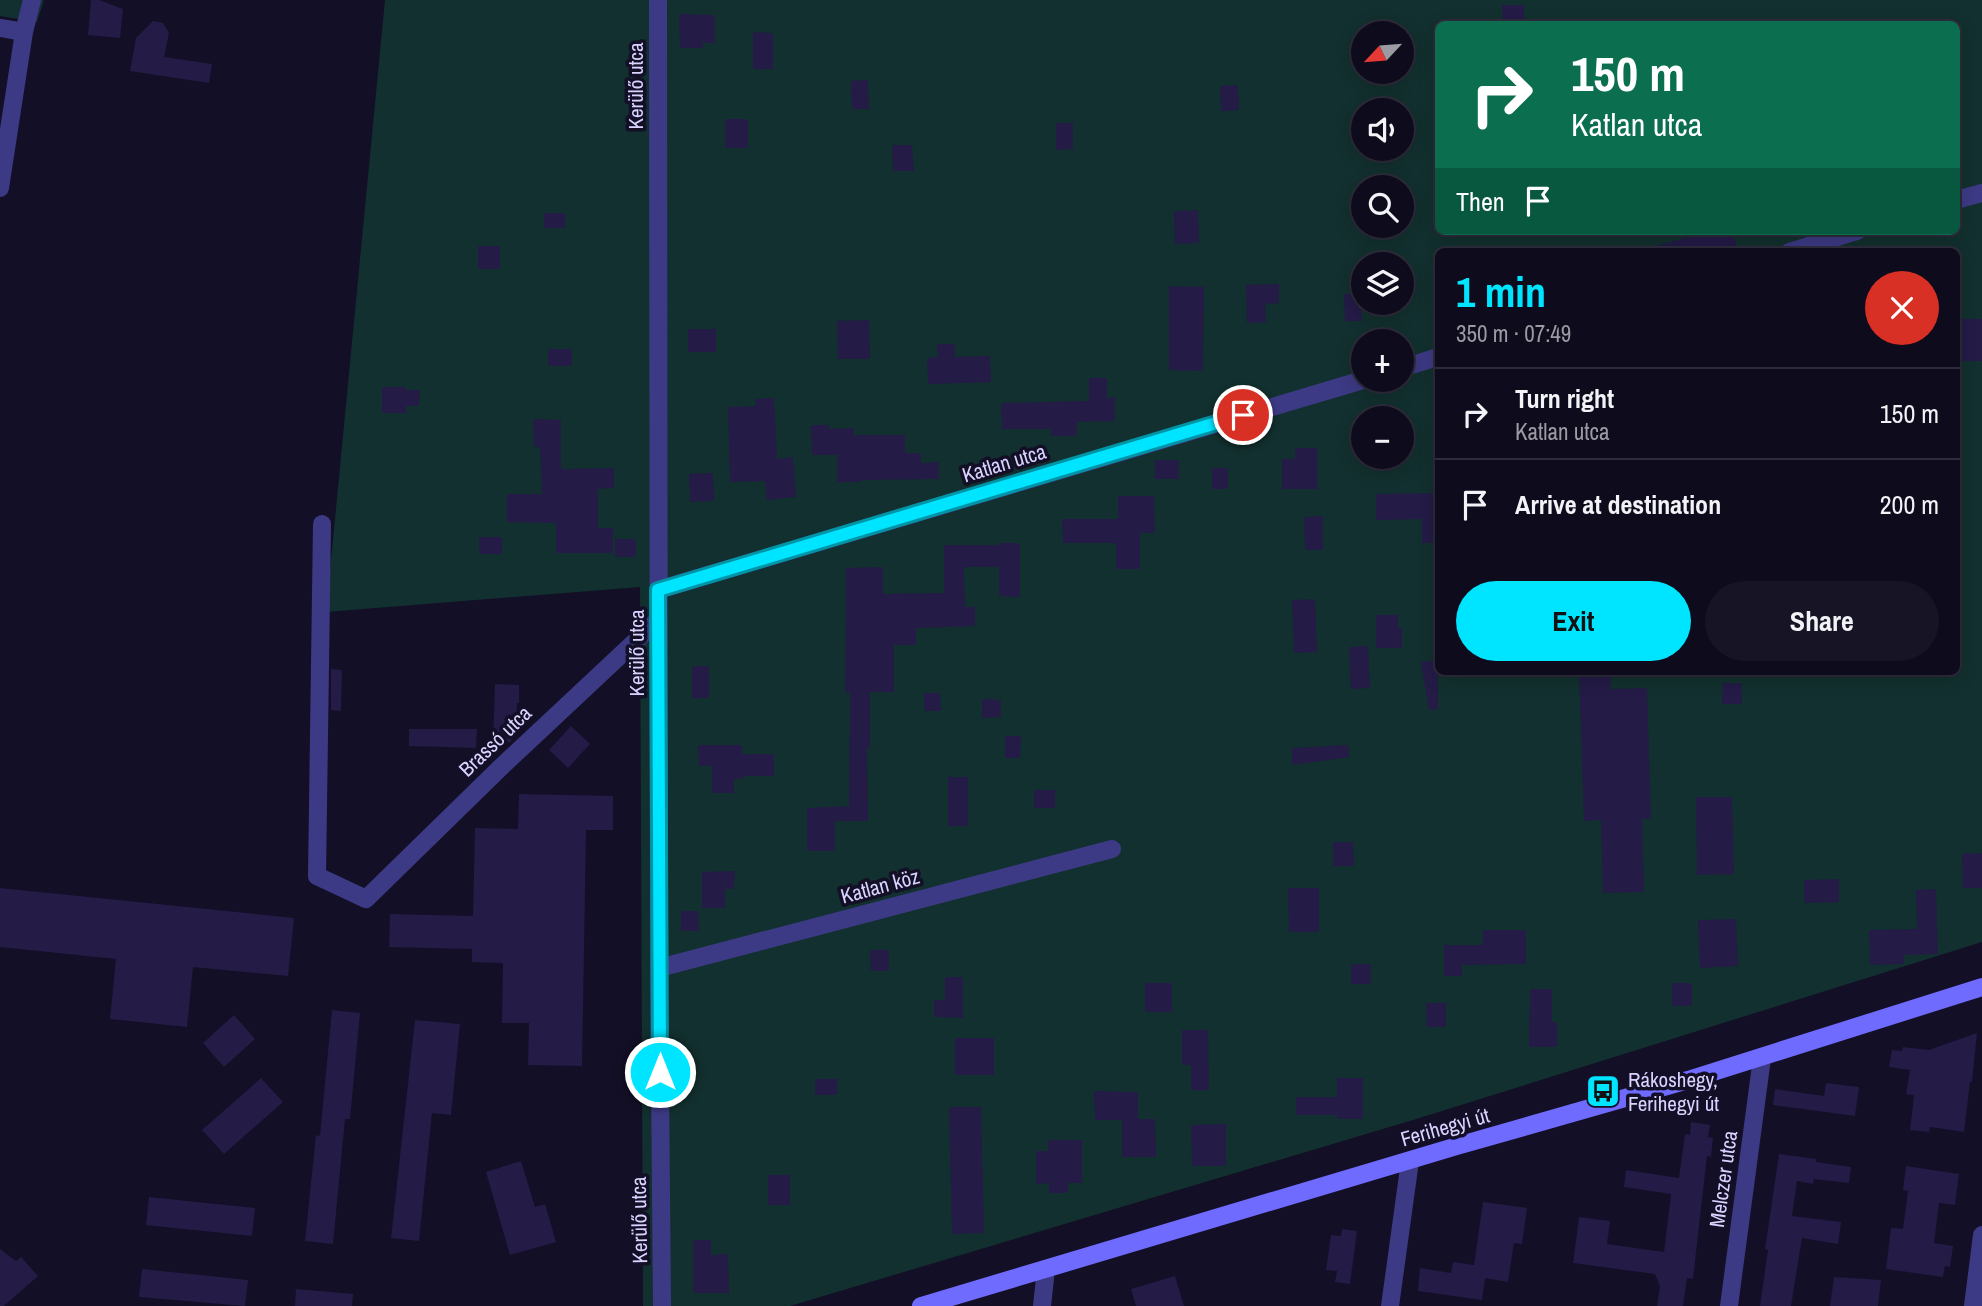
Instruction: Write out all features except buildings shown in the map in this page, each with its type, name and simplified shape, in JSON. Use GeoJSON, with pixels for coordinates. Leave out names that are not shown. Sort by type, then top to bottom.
{"type":"FeatureCollection","features":[{"type":"Feature","properties":{"kind":"main road","name":"Ferihegyi út"},"geometry":{"type":"LineString","coordinates":[[920,1306],[1762,1058],[1982,987]]}},
{"type":"Feature","properties":{"kind":"street"},"geometry":{"type":"LineString","coordinates":[[0,188],[24,32],[32,0]]}},
{"type":"Feature","properties":{"kind":"street","name":"Kerülő utca"},"geometry":{"type":"LineString","coordinates":[[658,0],[662,1306]]}},
{"type":"Feature","properties":{"kind":"street"},"geometry":{"type":"LineString","coordinates":[[0,29],[24,32]]}},
{"type":"Feature","properties":{"kind":"street"},"geometry":{"type":"LineString","coordinates":[[1960,199],[1982,192]]}},
{"type":"Feature","properties":{"kind":"street"},"geometry":{"type":"LineString","coordinates":[[1802,248],[1844,235]]}},
{"type":"Feature","properties":{"kind":"street"},"geometry":{"type":"LineString","coordinates":[[1414,364],[1435,358]]}},
{"type":"Feature","properties":{"kind":"street","name":"Katlan utca"},"geometry":{"type":"LineString","coordinates":[[658,590],[1351,384]]}},
{"type":"Feature","properties":{"kind":"street","name":"Brassó utca"},"geometry":{"type":"LineString","coordinates":[[322,524],[317,877],[366,898],[658,620]]}},
{"type":"Feature","properties":{"kind":"street","name":"Katlan köz"},"geometry":{"type":"LineString","coordinates":[[659,968],[1112,849]]}},
{"type":"Feature","properties":{"kind":"street","name":"Melczer utca"},"geometry":{"type":"LineString","coordinates":[[1729,1306],[1762,1058]]}},
{"type":"Feature","properties":{"kind":"street"},"geometry":{"type":"LineString","coordinates":[[1390,1306],[1410,1161]]}},
{"type":"Feature","properties":{"kind":"street"},"geometry":{"type":"LineString","coordinates":[[1973,1306],[1982,1236]]}},
{"type":"Feature","properties":{"kind":"street"},"geometry":{"type":"LineString","coordinates":[[1042,1306],[1046,1269]]}},
{"type":"Feature","properties":{"kind":"green space"},"geometry":{"type":"Polygon","coordinates":[[[0,0],[44,0],[37,22],[0,16],[0,0]]]}},
{"type":"Feature","properties":{"kind":"green space"},"geometry":{"type":"Polygon","coordinates":[[[385,0],[1982,0],[1982,942],[1413,1120],[790,1306],[643,1306],[640,587],[326,612],[385,0]]]}},
{"type":"Feature","properties":{"kind":"place","name":"Rákoshegy, Ferihegyi út"},"geometry":{"type":"Point","coordinates":[1603,1091]}},
{"type":"Feature","properties":{"kind":"route"},"geometry":{"type":"LineString","coordinates":[[660,1072],[658,590],[1243,415]]}}]}
